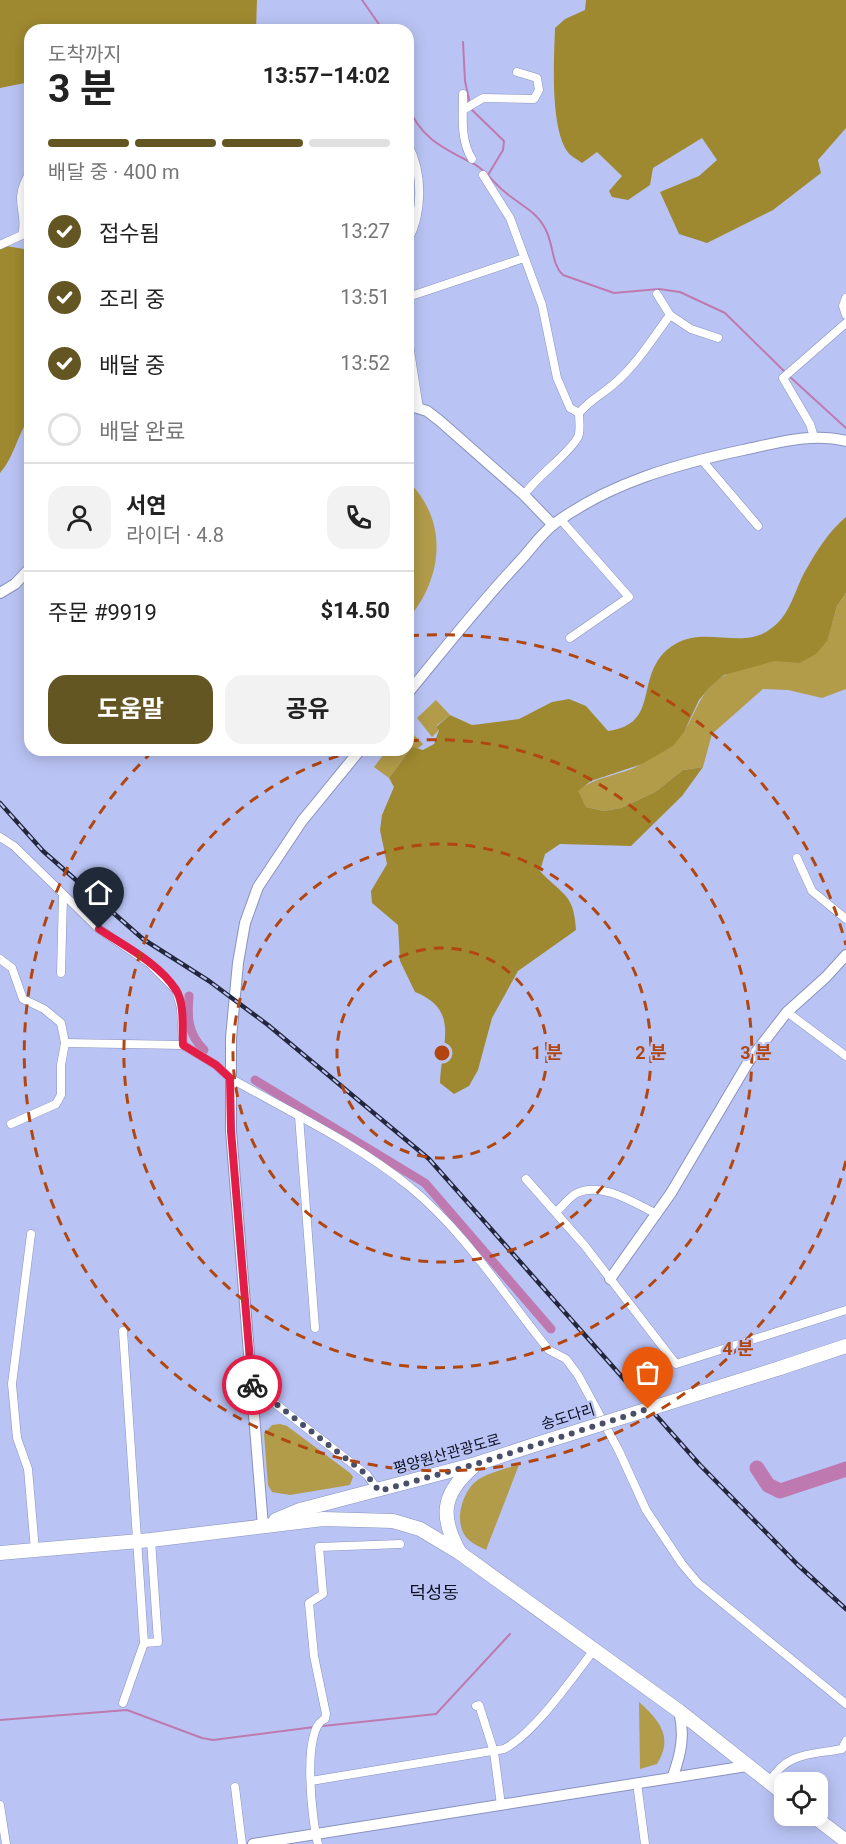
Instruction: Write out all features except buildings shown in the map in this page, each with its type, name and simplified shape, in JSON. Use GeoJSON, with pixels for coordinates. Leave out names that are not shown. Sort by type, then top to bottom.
{"type":"FeatureCollection","features":[{"type":"Feature","properties":{"kind":"highway","name":"송도다리"},"geometry":{"type":"LineString","coordinates":[[537,1444],[846,1346]]}},
{"type":"Feature","properties":{"kind":"highway","name":"평양원산관광도로"},"geometry":{"type":"LineString","coordinates":[[263,1526],[300,1510],[476,1464],[537,1444]]}},
{"type":"Feature","properties":{"kind":"highway"},"geometry":{"type":"LineString","coordinates":[[460,1553],[447,1531],[445,1514],[457,1481],[476,1464]]}},
{"type":"Feature","properties":{"kind":"highway"},"geometry":{"type":"LineString","coordinates":[[0,1553],[145,1540],[323,1519],[393,1521],[420,1529],[460,1553],[679,1711],[774,1787]]}},
{"type":"Feature","properties":{"kind":"highway"},"geometry":{"type":"LineString","coordinates":[[826,1826],[846,1841]]}},
{"type":"Feature","properties":{"kind":"main road"},"geometry":{"type":"LineString","coordinates":[[414,407],[440,421],[557,523]]}},
{"type":"Feature","properties":{"kind":"main road"},"geometry":{"type":"LineString","coordinates":[[414,686],[496,586],[557,523],[609,492],[651,473],[701,459],[814,437],[846,441]]}},
{"type":"Feature","properties":{"kind":"main road"},"geometry":{"type":"LineString","coordinates":[[0,593],[15,584],[24,574]]}},
{"type":"Feature","properties":{"kind":"main road"},"geometry":{"type":"LineString","coordinates":[[263,1526],[231,1131],[230,1078],[238,963],[250,907],[273,861],[355,756]]}},
{"type":"Feature","properties":{"kind":"main road"},"geometry":{"type":"LineString","coordinates":[[610,1279],[657,1214],[749,1061],[787,1012],[826,977],[846,955]]}},
{"type":"Feature","properties":{"kind":"main road"},"geometry":{"type":"LineString","coordinates":[[673,1776],[682,1750],[683,1728],[679,1711]]}},
{"type":"Feature","properties":{"kind":"main road"},"geometry":{"type":"LineString","coordinates":[[253,1844],[317,1839],[501,1805],[747,1766]]}},
{"type":"Feature","properties":{"kind":"street"},"geometry":{"type":"LineString","coordinates":[[467,106],[490,97],[534,99],[538,90],[537,78],[517,72]]}},
{"type":"Feature","properties":{"kind":"street"},"geometry":{"type":"LineString","coordinates":[[463,94],[467,106],[465,145],[472,159]]}},
{"type":"Feature","properties":{"kind":"street"},"geometry":{"type":"LineString","coordinates":[[414,157],[418,190],[417,218],[414,225]]}},
{"type":"Feature","properties":{"kind":"street"},"geometry":{"type":"LineString","coordinates":[[483,175],[510,218],[542,305],[557,378],[570,408],[579,413]]}},
{"type":"Feature","properties":{"kind":"street"},"geometry":{"type":"LineString","coordinates":[[0,245],[22,235],[24,229],[20,194],[24,185]]}},
{"type":"Feature","properties":{"kind":"street"},"geometry":{"type":"LineString","coordinates":[[414,295],[524,258]]}},
{"type":"Feature","properties":{"kind":"street"},"geometry":{"type":"LineString","coordinates":[[657,294],[670,315],[692,329],[718,338]]}},
{"type":"Feature","properties":{"kind":"street"},"geometry":{"type":"LineString","coordinates":[[846,298],[843,306],[846,315]]}},
{"type":"Feature","properties":{"kind":"street"},"geometry":{"type":"LineString","coordinates":[[524,495],[534,480],[575,441],[580,431],[579,413],[597,394],[615,383],[643,353],[670,315]]}},
{"type":"Feature","properties":{"kind":"street"},"geometry":{"type":"LineString","coordinates":[[814,437],[810,424],[783,378],[846,323]]}},
{"type":"Feature","properties":{"kind":"street"},"geometry":{"type":"LineString","coordinates":[[414,376],[419,408]]}},
{"type":"Feature","properties":{"kind":"street"},"geometry":{"type":"LineString","coordinates":[[701,459],[758,525]]}},
{"type":"Feature","properties":{"kind":"street"},"geometry":{"type":"LineString","coordinates":[[557,523],[629,597],[570,638]]}},
{"type":"Feature","properties":{"kind":"street"},"geometry":{"type":"LineString","coordinates":[[0,837],[14,846],[99,929],[149,963],[176,990],[181,1008],[183,1045]]}},
{"type":"Feature","properties":{"kind":"street"},"geometry":{"type":"LineString","coordinates":[[797,858],[812,891],[846,919]]}},
{"type":"Feature","properties":{"kind":"street"},"geometry":{"type":"LineString","coordinates":[[61,972],[63,896]]}},
{"type":"Feature","properties":{"kind":"street"},"geometry":{"type":"LineString","coordinates":[[0,959],[12,968],[24,999],[29,1004],[44,1009],[61,1023],[65,1043],[61,1065],[61,1095],[56,1104],[11,1124]]}},
{"type":"Feature","properties":{"kind":"street"},"geometry":{"type":"LineString","coordinates":[[787,1012],[846,1056]]}},
{"type":"Feature","properties":{"kind":"street"},"geometry":{"type":"LineString","coordinates":[[65,1043],[183,1045],[216,1065],[230,1078],[299,1116],[402,1180],[457,1232],[549,1350],[566,1359],[578,1375],[619,1451],[646,1510],[682,1564],[698,1583],[846,1704]]}},
{"type":"Feature","properties":{"kind":"street"},"geometry":{"type":"LineString","coordinates":[[299,1116],[315,1328]]}},
{"type":"Feature","properties":{"kind":"street"},"geometry":{"type":"LineString","coordinates":[[526,1179],[556,1212],[676,1364],[846,1310]]}},
{"type":"Feature","properties":{"kind":"street"},"geometry":{"type":"LineString","coordinates":[[556,1212],[575,1194],[599,1190],[657,1214]]}},
{"type":"Feature","properties":{"kind":"street"},"geometry":{"type":"LineString","coordinates":[[31,1234],[12,1384],[17,1438],[28,1469],[34,1550]]}},
{"type":"Feature","properties":{"kind":"street"},"geometry":{"type":"LineString","coordinates":[[123,1331],[158,1642],[144,1643]]}},
{"type":"Feature","properties":{"kind":"street"},"geometry":{"type":"LineString","coordinates":[[250,1384],[367,1475],[379,1491]]}},
{"type":"Feature","properties":{"kind":"street"},"geometry":{"type":"LineString","coordinates":[[123,1703],[144,1643],[145,1540]]}},
{"type":"Feature","properties":{"kind":"street"},"geometry":{"type":"LineString","coordinates":[[317,1839],[311,1781],[311,1741],[316,1727],[325,1719],[326,1714],[314,1656],[309,1603],[323,1594],[318,1547],[400,1544]]}},
{"type":"Feature","properties":{"kind":"street"},"geometry":{"type":"LineString","coordinates":[[311,1781],[494,1752],[516,1742],[547,1709],[594,1650]]}},
{"type":"Feature","properties":{"kind":"street"},"geometry":{"type":"LineString","coordinates":[[476,1706],[479,1706],[494,1752],[501,1805]]}},
{"type":"Feature","properties":{"kind":"street"},"geometry":{"type":"LineString","coordinates":[[769,1783],[777,1768],[788,1760],[842,1749],[846,1741]]}},
{"type":"Feature","properties":{"kind":"street"},"geometry":{"type":"LineString","coordinates":[[637,1783],[645,1844]]}},
{"type":"Feature","properties":{"kind":"street"},"geometry":{"type":"LineString","coordinates":[[235,1787],[242,1844]]}},
{"type":"Feature","properties":{"kind":"street"},"geometry":{"type":"LineString","coordinates":[[0,1805],[6,1844]]}},
{"type":"Feature","properties":{"kind":"shaded area"},"geometry":{"type":"Polygon","coordinates":[[[0,0],[257,0],[256,24],[24,24],[24,83],[0,88],[0,0]]]}},
{"type":"Feature","properties":{"kind":"shaded area"},"geometry":{"type":"Polygon","coordinates":[[[586,0],[846,0],[846,128],[818,160],[821,173],[773,210],[707,243],[679,234],[660,192],[699,176],[717,160],[702,138],[653,168],[650,185],[628,200],[612,197],[609,191],[622,176],[597,152],[582,163],[567,151],[555,109],[555,28],[565,19],[585,10],[586,0]]]}},
{"type":"Feature","properties":{"kind":"shaded area"},"geometry":{"type":"Polygon","coordinates":[[[0,245],[24,249],[24,428],[0,473],[0,245]]]}},
{"type":"Feature","properties":{"kind":"shaded area"},"geometry":{"type":"Polygon","coordinates":[[[414,488],[430,514],[435,531],[436,550],[429,586],[414,611],[414,488]]]}},
{"type":"Feature","properties":{"kind":"shaded area"},"geometry":{"type":"Polygon","coordinates":[[[846,517],[846,593],[837,606],[827,641],[816,654],[800,663],[775,661],[724,675],[699,700],[684,732],[673,746],[642,764],[591,781],[578,791],[586,807],[604,811],[621,808],[655,792],[683,770],[703,767],[682,796],[631,846],[560,844],[545,854],[540,871],[570,902],[576,930],[518,971],[492,1018],[478,1070],[469,1086],[454,1094],[440,1083],[445,1042],[443,1018],[438,1008],[429,999],[415,992],[400,961],[398,925],[372,903],[371,891],[387,864],[380,830],[382,815],[394,787],[389,778],[405,756],[414,756],[414,748],[423,750],[434,744],[439,730],[436,727],[450,715],[472,725],[519,719],[552,702],[569,699],[586,706],[608,731],[624,727],[635,719],[641,710],[652,673],[668,649],[680,641],[693,638],[757,636],[777,624],[788,609],[803,576],[820,547],[846,517]]]}},
{"type":"Feature","properties":{"kind":"shaded area"},"geometry":{"type":"Polygon","coordinates":[[[846,593],[846,689],[822,698],[788,690],[763,689],[712,734],[703,767],[683,770],[655,792],[621,808],[604,811],[586,807],[577,791],[594,781],[637,767],[671,744],[684,731],[702,697],[718,680],[740,668],[765,661],[800,663],[832,623],[837,606],[846,593]]]}},
{"type":"Feature","properties":{"kind":"shaded area"},"geometry":{"type":"Polygon","coordinates":[[[436,700],[450,715],[436,726],[439,730],[432,737],[417,718],[436,700]]]}},
{"type":"Feature","properties":{"kind":"shaded area"},"geometry":{"type":"Polygon","coordinates":[[[414,735],[423,744],[416,750],[414,748],[414,735]]]}},
{"type":"Feature","properties":{"kind":"shaded area"},"geometry":{"type":"Polygon","coordinates":[[[382,756],[405,756],[389,778],[374,767],[382,756]]]}},
{"type":"Feature","properties":{"kind":"shaded area"},"geometry":{"type":"Polygon","coordinates":[[[272,1425],[287,1426],[350,1473],[353,1477],[350,1485],[290,1495],[272,1492],[268,1485],[264,1434],[272,1425]]]}},
{"type":"Feature","properties":{"kind":"shaded area"},"geometry":{"type":"Polygon","coordinates":[[[519,1465],[486,1550],[470,1541],[462,1530],[460,1514],[464,1498],[468,1490],[479,1479],[519,1465]]]}},
{"type":"Feature","properties":{"kind":"shaded area"},"geometry":{"type":"Polygon","coordinates":[[[639,1702],[658,1722],[664,1737],[662,1754],[657,1764],[640,1769],[639,1702]]]}},
{"type":"Feature","properties":{"kind":"waterway"},"geometry":{"type":"LineString","coordinates":[[362,0],[379,24]]}},
{"type":"Feature","properties":{"kind":"waterway"},"geometry":{"type":"LineString","coordinates":[[463,42],[465,81],[471,109],[504,141],[503,150],[488,175]]}},
{"type":"Feature","properties":{"kind":"waterway"},"geometry":{"type":"LineString","coordinates":[[414,118],[433,140],[480,168],[534,214],[546,230],[555,263],[563,275],[614,293],[659,289],[680,292],[725,313],[785,372]]}},
{"type":"Feature","properties":{"kind":"waterway"},"geometry":{"type":"LineString","coordinates":[[789,376],[846,428]]}},
{"type":"Feature","properties":{"kind":"waterway"},"geometry":{"type":"LineString","coordinates":[[189,996],[190,1025],[195,1038],[204,1050]]}},
{"type":"Feature","properties":{"kind":"waterway"},"geometry":{"type":"LineString","coordinates":[[255,1080],[425,1183],[551,1329]]}},
{"type":"Feature","properties":{"kind":"waterway"},"geometry":{"type":"LineString","coordinates":[[757,1468],[768,1485],[780,1491],[846,1469]]}},
{"type":"Feature","properties":{"kind":"waterway"},"geometry":{"type":"LineString","coordinates":[[323,1726],[436,1714],[510,1634]]}},
{"type":"Feature","properties":{"kind":"waterway"},"geometry":{"type":"LineString","coordinates":[[0,1720],[127,1710],[213,1740],[314,1727]]}},
{"type":"Feature","properties":{"kind":"railway"},"geometry":{"type":"LineString","coordinates":[[0,803],[43,851],[143,939],[209,981],[268,1025],[429,1159],[700,1465],[798,1565],[846,1609]]}},
{"type":"Feature","properties":{"kind":"way so far"},"geometry":{"type":"LineString","coordinates":[[252,1385],[367,1475],[379,1491],[476,1464],[648,1409]]}},
{"type":"Feature","properties":{"kind":"district","name":"덕성동"},"geometry":{"type":"Point","coordinates":[434,1592]}},
{"type":"Feature","properties":{"kind":"route"},"geometry":{"type":"LineString","coordinates":[[99,929],[149,963],[176,990],[181,1008],[183,1045],[216,1065],[230,1078],[231,1131],[250,1384],[252,1385]]}}]}
